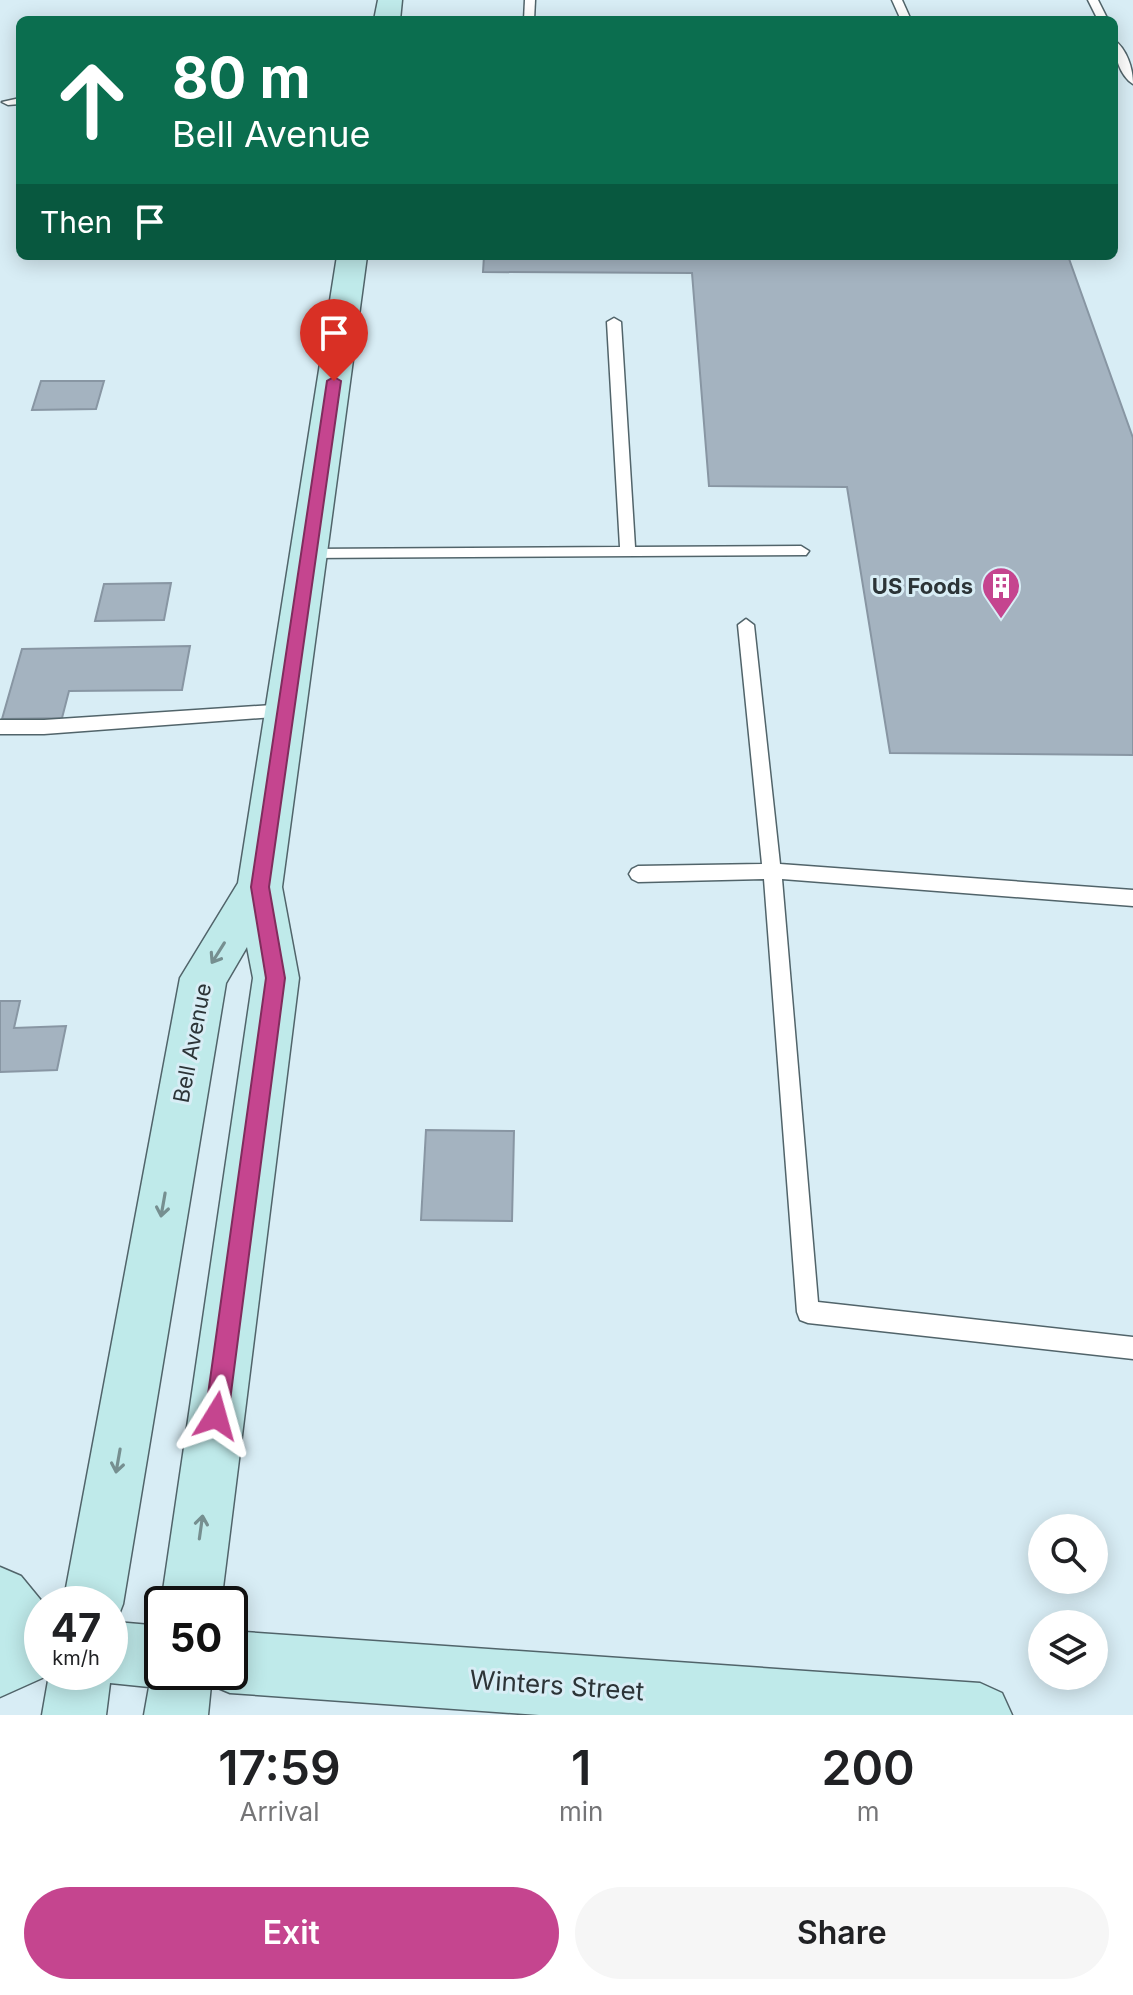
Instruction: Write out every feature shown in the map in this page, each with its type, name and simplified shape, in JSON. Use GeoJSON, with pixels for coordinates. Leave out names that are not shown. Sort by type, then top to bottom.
{"type":"FeatureCollection","features":[{"type":"Feature","properties":{"kind":"main road","name":"Bell Avenue"},"geometry":{"type":"LineString","coordinates":[[96,1586],[203,978],[260,887],[351,260]]}},
{"type":"Feature","properties":{"kind":"main road"},"geometry":{"type":"LineString","coordinates":[[193,1586],[276,978],[260,887]]}},
{"type":"Feature","properties":{"kind":"main road"},"geometry":{"type":"LineString","coordinates":[[0,1597],[24,1633]]}},
{"type":"Feature","properties":{"kind":"main road","name":"Winters Street"},"geometry":{"type":"LineString","coordinates":[[248,1663],[980,1715]]}},
{"type":"Feature","properties":{"kind":"main road"},"geometry":{"type":"LineString","coordinates":[[60,1690],[74,1715]]}},
{"type":"Feature","properties":{"kind":"main road"},"geometry":{"type":"LineString","coordinates":[[176,1715],[179,1690]]}},
{"type":"Feature","properties":{"kind":"lane"},"geometry":{"type":"LineString","coordinates":[[1118,51],[1133,81]]}},
{"type":"Feature","properties":{"kind":"lane"},"geometry":{"type":"LineString","coordinates":[[614,322],[628,551]]}},
{"type":"Feature","properties":{"kind":"lane"},"geometry":{"type":"LineString","coordinates":[[309,554],[801,551]]}},
{"type":"Feature","properties":{"kind":"lane"},"geometry":{"type":"LineString","coordinates":[[746,625],[772,871],[808,1312],[1133,1348]]}},
{"type":"Feature","properties":{"kind":"lane"},"geometry":{"type":"LineString","coordinates":[[0,727],[287,710]]}},
{"type":"Feature","properties":{"kind":"lane"},"geometry":{"type":"LineString","coordinates":[[638,874],[772,871],[1133,898]]}},
{"type":"Feature","properties":{"kind":"building","name":"US Foods"},"geometry":{"type":"Polygon","coordinates":[[[484,260],[1069,260],[1133,438],[1133,755],[890,753],[847,487],[709,486],[692,273],[483,272],[484,260]]]}},
{"type":"Feature","properties":{"kind":"building"},"geometry":{"type":"Polygon","coordinates":[[[41,381],[104,381],[96,409],[32,410],[41,381]]]}},
{"type":"Feature","properties":{"kind":"building"},"geometry":{"type":"Polygon","coordinates":[[[171,583],[164,620],[95,621],[104,584],[171,583]]]}},
{"type":"Feature","properties":{"kind":"building"},"geometry":{"type":"Polygon","coordinates":[[[190,646],[182,690],[69,691],[62,718],[2,719],[22,649],[190,646]]]}},
{"type":"Feature","properties":{"kind":"building"},"geometry":{"type":"Polygon","coordinates":[[[0,1001],[20,1001],[14,1028],[66,1026],[57,1070],[0,1072],[0,1001]]]}},
{"type":"Feature","properties":{"kind":"building"},"geometry":{"type":"Polygon","coordinates":[[[426,1130],[514,1131],[512,1221],[421,1220],[426,1130]]]}},
{"type":"Feature","properties":{"kind":"place","name":"US Foods"},"geometry":{"type":"Point","coordinates":[1001,620]}},
{"type":"Feature","properties":{"kind":"route"},"geometry":{"type":"LineString","coordinates":[[216,1416],[276,978],[260,887],[334,381]]}}]}
